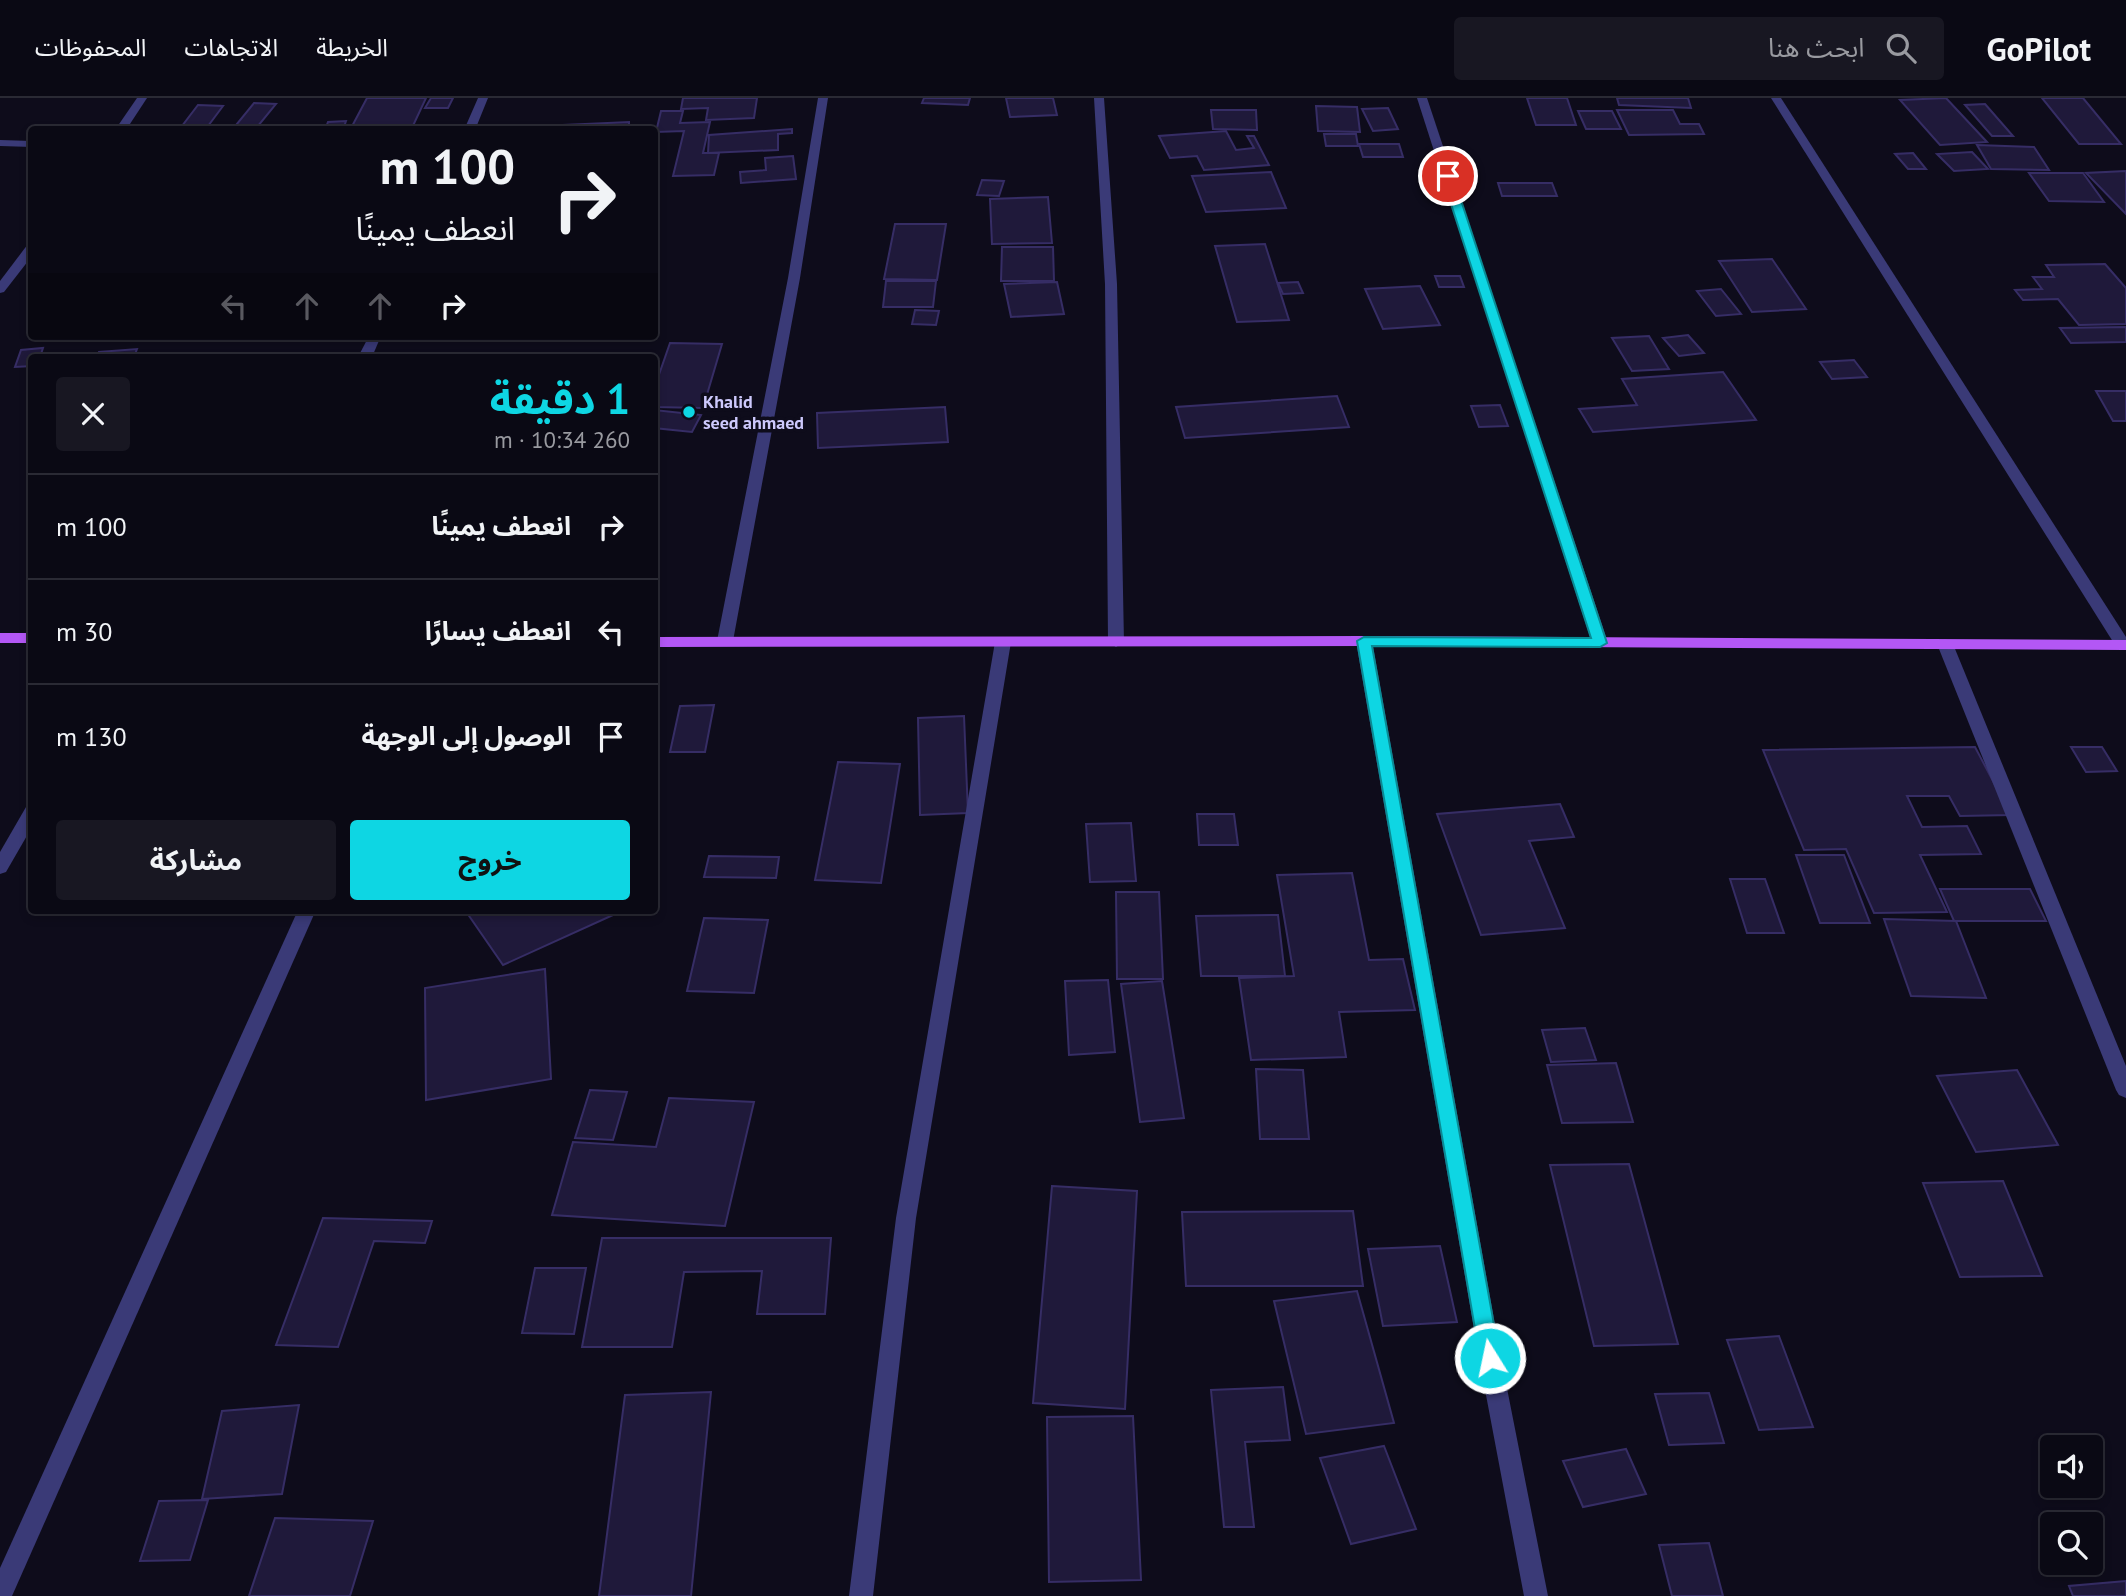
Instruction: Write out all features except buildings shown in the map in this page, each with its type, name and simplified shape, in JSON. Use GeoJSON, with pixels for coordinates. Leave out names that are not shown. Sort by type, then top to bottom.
{"type":"FeatureCollection","features":[{"type":"Feature","properties":{"kind":"main road"},"geometry":{"type":"LineString","coordinates":[[0,638],[28,638]]}},
{"type":"Feature","properties":{"kind":"main road"},"geometry":{"type":"LineString","coordinates":[[658,642],[1364,641],[2125,645]]}},
{"type":"Feature","properties":{"kind":"street"},"geometry":{"type":"LineString","coordinates":[[123,126],[142,98]]}},
{"type":"Feature","properties":{"kind":"street"},"geometry":{"type":"LineString","coordinates":[[471,126],[483,98]]}},
{"type":"Feature","properties":{"kind":"street"},"geometry":{"type":"LineString","coordinates":[[725,641],[794,278],[823,98]]}},
{"type":"Feature","properties":{"kind":"street"},"geometry":{"type":"LineString","coordinates":[[1099,98],[1111,285],[1116,642]]}},
{"type":"Feature","properties":{"kind":"street"},"geometry":{"type":"LineString","coordinates":[[1422,98],[1600,643]]}},
{"type":"Feature","properties":{"kind":"street"},"geometry":{"type":"LineString","coordinates":[[1776,98],[2125,645]]}},
{"type":"Feature","properties":{"kind":"street"},"geometry":{"type":"LineString","coordinates":[[0,144],[28,144]]}},
{"type":"Feature","properties":{"kind":"street"},"geometry":{"type":"LineString","coordinates":[[0,289],[28,252]]}},
{"type":"Feature","properties":{"kind":"street"},"geometry":{"type":"LineString","coordinates":[[1364,641],[1490,1358],[1536,1596]]}},
{"type":"Feature","properties":{"kind":"street"},"geometry":{"type":"LineString","coordinates":[[861,1596],[906,1218],[1003,642]]}},
{"type":"Feature","properties":{"kind":"street"},"geometry":{"type":"LineString","coordinates":[[1945,643],[2126,1090]]}},
{"type":"Feature","properties":{"kind":"street"},"geometry":{"type":"LineString","coordinates":[[0,868],[28,818]]}},
{"type":"Feature","properties":{"kind":"street"},"geometry":{"type":"LineString","coordinates":[[0,1595],[305,914]]}},
{"type":"Feature","properties":{"kind":"place","name":"Khalid seed ahmaed"},"geometry":{"type":"Point","coordinates":[689,412]}},
{"type":"Feature","properties":{"kind":"route"},"geometry":{"type":"LineString","coordinates":[[1448,176],[1600,643],[1364,641],[1490,1358]]}}]}
